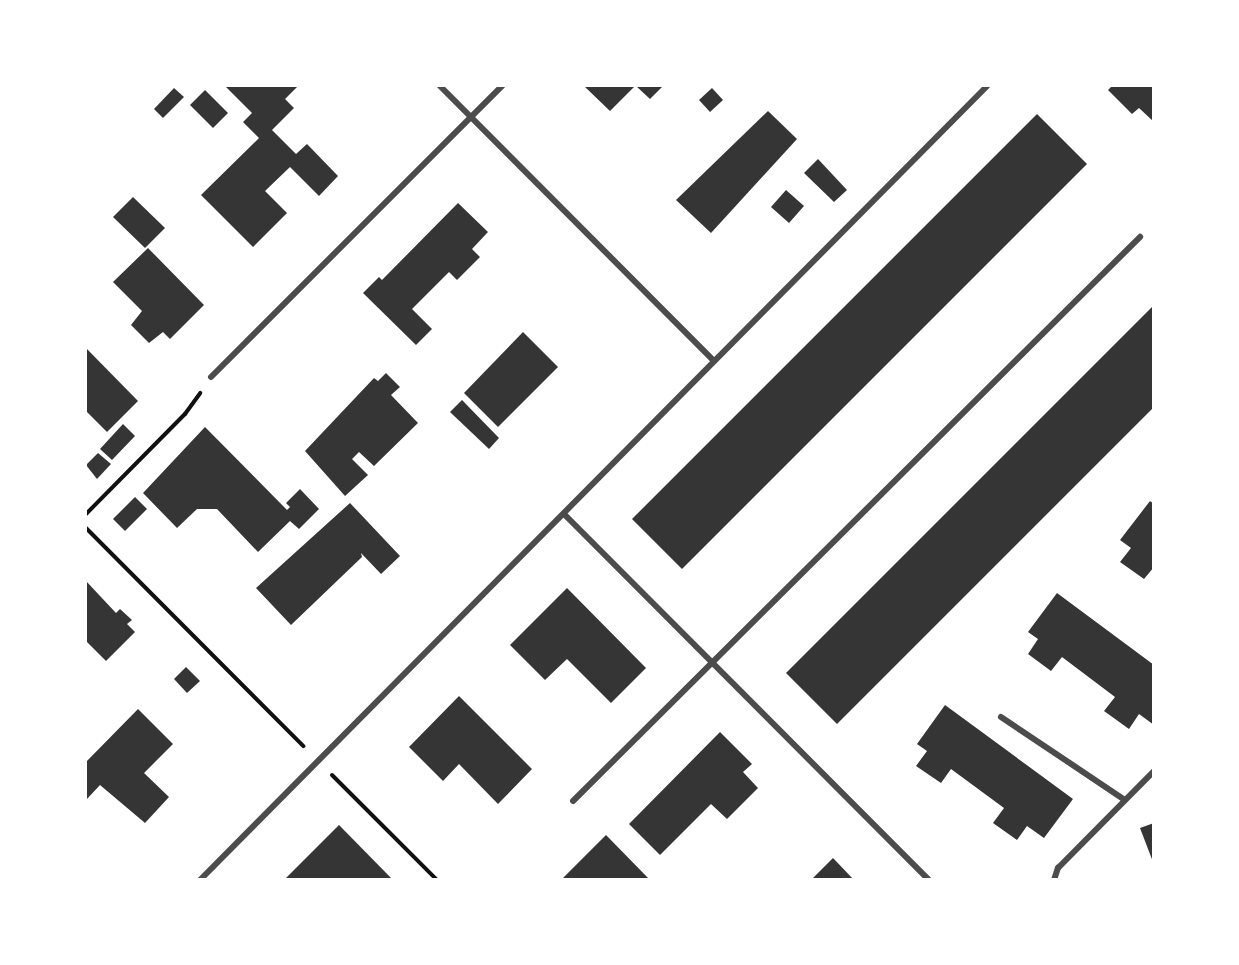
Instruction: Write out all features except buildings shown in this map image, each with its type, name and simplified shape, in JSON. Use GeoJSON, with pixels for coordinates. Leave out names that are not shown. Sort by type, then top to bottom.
{"type":"FeatureCollection","features":[{"type":"Feature","properties":{"kind":"street"},"geometry":{"type":"LineString","coordinates":[[440,86],[714,361]]}},
{"type":"Feature","properties":{"kind":"street"},"geometry":{"type":"LineString","coordinates":[[211,377],[502,86]]}},
{"type":"Feature","properties":{"kind":"street"},"geometry":{"type":"LineString","coordinates":[[200,879],[319,762],[987,86]]}},
{"type":"Feature","properties":{"kind":"street"},"geometry":{"type":"LineString","coordinates":[[573,801],[1140,237]]}},
{"type":"Feature","properties":{"kind":"street"},"geometry":{"type":"LineString","coordinates":[[564,514],[929,879]]}},
{"type":"Feature","properties":{"kind":"street"},"geometry":{"type":"LineString","coordinates":[[1002,717],[1125,800]]}},
{"type":"Feature","properties":{"kind":"street"},"geometry":{"type":"LineString","coordinates":[[1054,879],[1058,868],[1154,771]]}},
{"type":"Feature","properties":{"kind":"path"},"geometry":{"type":"LineString","coordinates":[[86,514],[185,414],[211,377]]}},
{"type":"Feature","properties":{"kind":"path"},"geometry":{"type":"LineString","coordinates":[[86,528],[437,879]]}}]}
